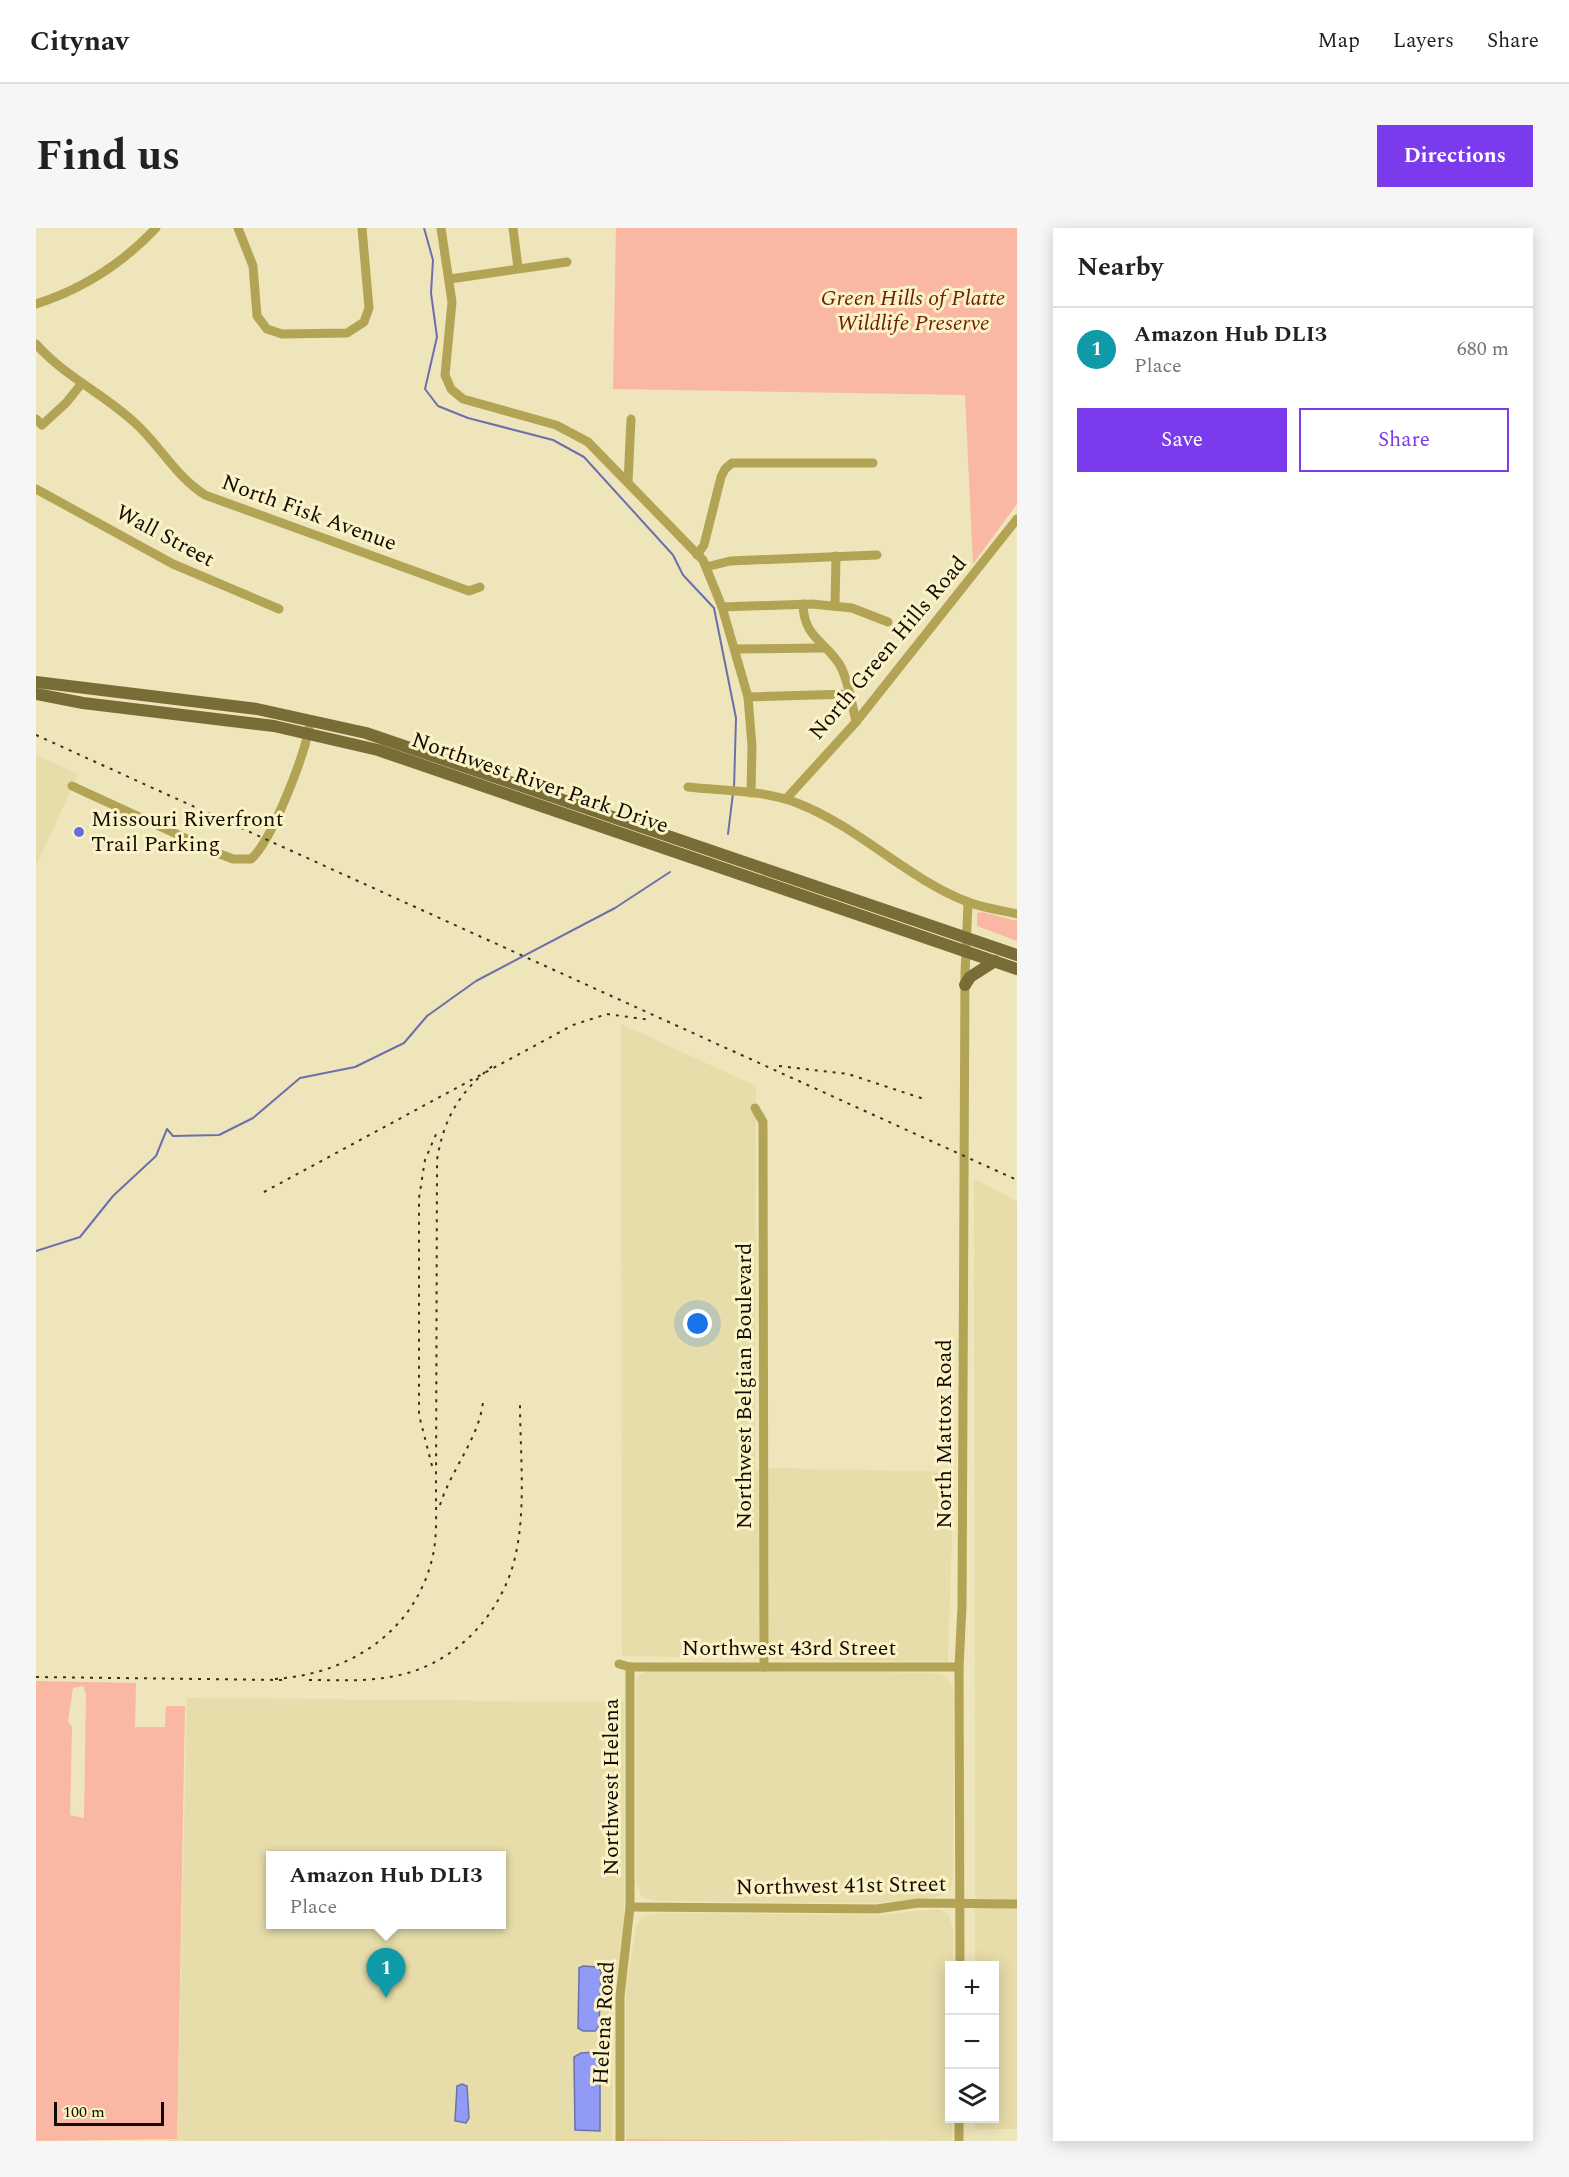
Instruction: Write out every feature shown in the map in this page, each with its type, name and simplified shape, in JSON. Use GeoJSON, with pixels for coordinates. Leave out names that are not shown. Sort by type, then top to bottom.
{"type":"FeatureCollection","features":[{"type":"Feature","properties":{"kind":"main road","name":"Northwest River Park Drive"},"geometry":{"type":"LineString","coordinates":[[36,682],[213,703],[309,726],[392,741],[762,867],[791,883],[1017,969]]}},
{"type":"Feature","properties":{"kind":"main road","name":"Northwest River Park Drive"},"geometry":{"type":"LineString","coordinates":[[36,694],[83,703],[309,726],[615,832],[759,879],[791,883],[967,937],[1017,955]]}},
{"type":"Feature","properties":{"kind":"main road"},"geometry":{"type":"LineString","coordinates":[[615,832],[620,818]]}},
{"type":"Feature","properties":{"kind":"main road"},"geometry":{"type":"LineString","coordinates":[[965,986],[976,971],[995,961]]}},
{"type":"Feature","properties":{"kind":"street"},"geometry":{"type":"LineString","coordinates":[[36,304],[67,293],[99,276],[129,254],[156,228]]}},
{"type":"Feature","properties":{"kind":"street"},"geometry":{"type":"LineString","coordinates":[[238,228],[250,255],[256,311],[263,325],[282,334],[336,334],[352,332],[362,324],[369,308],[362,228]]}},
{"type":"Feature","properties":{"kind":"street"},"geometry":{"type":"LineString","coordinates":[[441,228],[450,279],[451,320],[444,370],[451,389],[462,399],[556,425],[588,442],[706,567],[722,607],[748,697],[752,746],[747,793]]}},
{"type":"Feature","properties":{"kind":"street"},"geometry":{"type":"LineString","coordinates":[[513,228],[518,268]]}},
{"type":"Feature","properties":{"kind":"street"},"geometry":{"type":"LineString","coordinates":[[450,279],[567,262]]}},
{"type":"Feature","properties":{"kind":"street","name":"North Fisk Avenue"},"geometry":{"type":"LineString","coordinates":[[36,344],[52,361],[134,422],[182,478],[204,495],[469,591],[480,587]]}},
{"type":"Feature","properties":{"kind":"street"},"geometry":{"type":"LineString","coordinates":[[36,419],[42,425],[66,403],[82,383]]}},
{"type":"Feature","properties":{"kind":"street"},"geometry":{"type":"LineString","coordinates":[[628,483],[631,419]]}},
{"type":"Feature","properties":{"kind":"street"},"geometry":{"type":"LineString","coordinates":[[697,555],[704,545],[721,477],[732,463],[873,463]]}},
{"type":"Feature","properties":{"kind":"street","name":"Wall Street"},"geometry":{"type":"LineString","coordinates":[[36,489],[173,564],[279,609]]}},
{"type":"Feature","properties":{"kind":"street","name":"North Green Hills Road"},"geometry":{"type":"LineString","coordinates":[[786,799],[856,722],[1017,519]]}},
{"type":"Feature","properties":{"kind":"street"},"geometry":{"type":"LineString","coordinates":[[706,567],[730,561],[877,555]]}},
{"type":"Feature","properties":{"kind":"street"},"geometry":{"type":"LineString","coordinates":[[835,606],[836,556]]}},
{"type":"Feature","properties":{"kind":"street"},"geometry":{"type":"LineString","coordinates":[[803,604],[803,617],[810,634],[840,665],[856,722]]}},
{"type":"Feature","properties":{"kind":"street"},"geometry":{"type":"LineString","coordinates":[[722,607],[803,604],[835,606],[852,608],[888,622]]}},
{"type":"Feature","properties":{"kind":"street"},"geometry":{"type":"LineString","coordinates":[[735,649],[824,648]]}},
{"type":"Feature","properties":{"kind":"street"},"geometry":{"type":"LineString","coordinates":[[748,697],[849,694]]}},
{"type":"Feature","properties":{"kind":"street"},"geometry":{"type":"LineString","coordinates":[[72,786],[232,859],[251,859],[265,842],[304,747],[309,726]]}},
{"type":"Feature","properties":{"kind":"street"},"geometry":{"type":"LineString","coordinates":[[688,787],[747,793],[797,803],[818,812],[912,873],[968,902],[1017,914]]}},
{"type":"Feature","properties":{"kind":"street","name":"North Mattox Road"},"geometry":{"type":"LineString","coordinates":[[960,1961],[959,1668],[962,1606],[965,986],[968,902]]}},
{"type":"Feature","properties":{"kind":"street","name":"Northwest Belgian Boulevard"},"geometry":{"type":"LineString","coordinates":[[754,1108],[763,1122],[764,1667]]}},
{"type":"Feature","properties":{"kind":"street","name":"Northwest 43rd Street"},"geometry":{"type":"LineString","coordinates":[[619,1664],[630,1667],[959,1668]]}},
{"type":"Feature","properties":{"kind":"street","name":"Northwest Helena"},"geometry":{"type":"LineString","coordinates":[[630,1667],[630,1907]]}},
{"type":"Feature","properties":{"kind":"street","name":"Northwest 41st Street"},"geometry":{"type":"LineString","coordinates":[[630,1907],[876,1909],[918,1903],[1017,1904]]}},
{"type":"Feature","properties":{"kind":"street","name":"Helena Road"},"geometry":{"type":"LineString","coordinates":[[620,2141],[620,1996],[630,1907]]}},
{"type":"Feature","properties":{"kind":"street"},"geometry":{"type":"LineString","coordinates":[[959,2123],[959,2141]]}},
{"type":"Feature","properties":{"kind":"shaded area"},"geometry":{"type":"Polygon","coordinates":[[[36,755],[78,774],[36,866],[36,755]]]}},
{"type":"Feature","properties":{"kind":"shaded area"},"geometry":{"type":"Polygon","coordinates":[[[621,1024],[756,1086],[755,1471],[772,1468],[954,1472],[948,1662],[622,1656],[621,1024]]]}},
{"type":"Feature","properties":{"kind":"shaded area"},"geometry":{"type":"Polygon","coordinates":[[[974,1179],[1017,1201],[1017,2129],[975,2129],[975,2123],[999,2123],[999,1961],[975,1961],[974,1179]]]}},
{"type":"Feature","properties":{"kind":"shaded area"},"geometry":{"type":"Polygon","coordinates":[[[649,1670],[936,1673],[946,1676],[953,1686],[954,1695],[953,1881],[950,1890],[936,1897],[874,1903],[657,1901],[642,1897],[636,1883],[636,1681],[639,1675],[649,1670]]]}},
{"type":"Feature","properties":{"kind":"shaded area"},"geometry":{"type":"Polygon","coordinates":[[[187,1698],[624,1702],[624,1927],[613,1995],[612,2141],[164,2141],[177,2139],[187,1698]]]}},
{"type":"Feature","properties":{"kind":"shaded area"},"geometry":{"type":"Polygon","coordinates":[[[937,1909],[948,1913],[953,1928],[953,1961],[945,1961],[945,2123],[952,2123],[952,2141],[626,2139],[626,1988],[636,1927],[642,1917],[661,1913],[879,1915],[937,1909]]]}},
{"type":"Feature","properties":{"kind":"green space","name":"Green Hills of Platte Wildlife Preserve"},"geometry":{"type":"Polygon","coordinates":[[[616,228],[1017,228],[1017,504],[973,564],[965,395],[613,389],[616,228]]]}},
{"type":"Feature","properties":{"kind":"green space"},"geometry":{"type":"Polygon","coordinates":[[[982,912],[1017,921],[1017,941],[977,926],[977,913],[982,912]]]}},
{"type":"Feature","properties":{"kind":"green space"},"geometry":{"type":"Polygon","coordinates":[[[36,1681],[136,1683],[135,1727],[165,1727],[166,1706],[185,1706],[177,2139],[36,2141],[36,1681]],[[83,1686],[73,1688],[68,1722],[72,1727],[70,1815],[84,1818],[86,1695],[83,1686]]]}},
{"type":"Feature","properties":{"kind":"green space"},"geometry":{"type":"Polygon","coordinates":[[[626,2139],[879,2141],[626,2141],[626,2139]]]}},
{"type":"Feature","properties":{"kind":"water"},"geometry":{"type":"Polygon","coordinates":[[[598,1967],[601,1971],[599,2027],[595,2031],[583,2031],[578,2028],[579,1968],[598,1967]]]}},
{"type":"Feature","properties":{"kind":"water"},"geometry":{"type":"Polygon","coordinates":[[[595,2052],[600,2060],[600,2131],[575,2130],[574,2057],[581,2053],[595,2052]]]}},
{"type":"Feature","properties":{"kind":"water"},"geometry":{"type":"Polygon","coordinates":[[[462,2084],[467,2086],[469,2118],[466,2123],[455,2121],[457,2086],[462,2084]]]}},
{"type":"Feature","properties":{"kind":"waterway"},"geometry":{"type":"LineString","coordinates":[[424,228],[433,260],[431,293],[437,337],[425,389],[438,406],[468,418],[553,440],[584,457],[673,555],[683,575],[714,608],[736,718],[734,788]]}},
{"type":"Feature","properties":{"kind":"waterway"},"geometry":{"type":"LineString","coordinates":[[728,834],[733,793]]}},
{"type":"Feature","properties":{"kind":"waterway"},"geometry":{"type":"LineString","coordinates":[[36,1251],[80,1237],[113,1196],[156,1156],[167,1129],[173,1136],[219,1135],[253,1118],[300,1078],[355,1067],[404,1043],[427,1016],[476,981],[615,908],[670,872]]}},
{"type":"Feature","properties":{"kind":"railway"},"geometry":{"type":"LineString","coordinates":[[36,735],[1017,1180]]}},
{"type":"Feature","properties":{"kind":"railway"},"geometry":{"type":"LineString","coordinates":[[264,1192],[573,1025],[607,1014],[651,1020]]}},
{"type":"Feature","properties":{"kind":"railway"},"geometry":{"type":"LineString","coordinates":[[275,1679],[329,1668],[353,1658],[375,1644],[395,1627],[412,1606],[424,1582],[433,1555],[436,1525],[437,1160],[444,1131],[455,1106],[472,1084],[495,1064]]}},
{"type":"Feature","properties":{"kind":"railway"},"geometry":{"type":"LineString","coordinates":[[779,1066],[848,1074],[924,1099]]}},
{"type":"Feature","properties":{"kind":"railway"},"geometry":{"type":"LineString","coordinates":[[432,1466],[419,1415],[419,1198],[425,1160],[437,1132]]}},
{"type":"Feature","properties":{"kind":"railway"},"geometry":{"type":"LineString","coordinates":[[440,1505],[471,1441],[483,1402]]}},
{"type":"Feature","properties":{"kind":"railway"},"geometry":{"type":"LineString","coordinates":[[309,1680],[374,1679],[417,1670],[457,1648],[489,1615],[510,1575],[519,1535],[522,1498],[520,1403]]}},
{"type":"Feature","properties":{"kind":"railway"},"geometry":{"type":"LineString","coordinates":[[36,1677],[282,1680]]}},
{"type":"Feature","properties":{"kind":"place","name":"Missouri Riverfront Trail Parking"},"geometry":{"type":"Point","coordinates":[79,832]}},
{"type":"Feature","properties":{"kind":"place","name":"Amazon Hub DLI3"},"geometry":{"type":"Point","coordinates":[386,1998]}}]}
